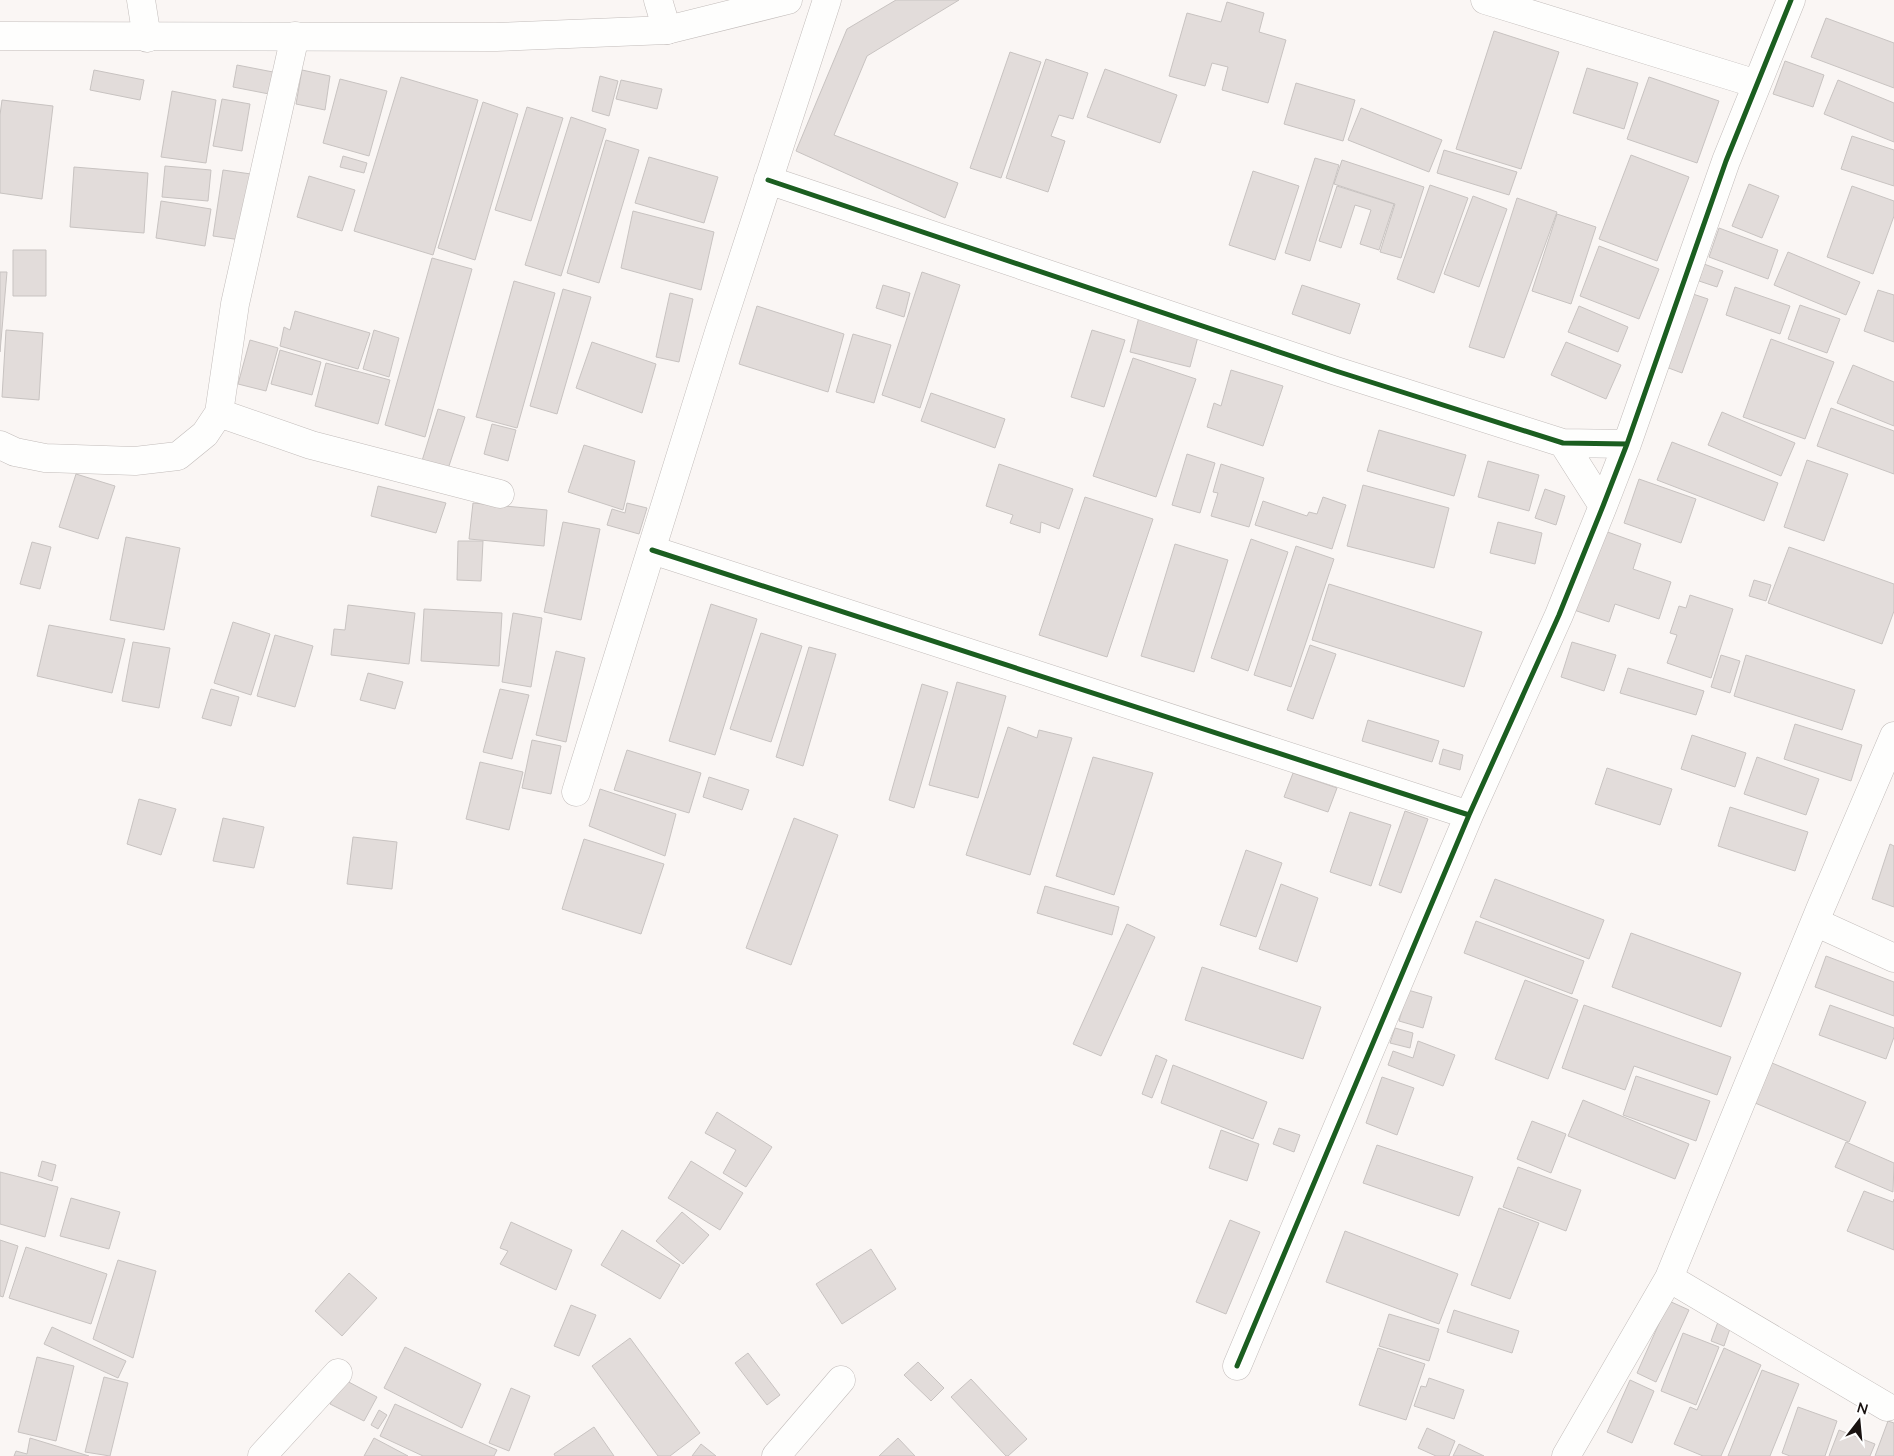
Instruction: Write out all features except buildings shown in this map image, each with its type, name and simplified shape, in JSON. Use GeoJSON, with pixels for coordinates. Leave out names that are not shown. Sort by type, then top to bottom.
{"type":"FeatureCollection","features":[{"type":"Feature","properties":{"kind":"street"},"geometry":{"type":"LineString","coordinates":[[141,0],[147,38]]}},
{"type":"Feature","properties":{"kind":"street"},"geometry":{"type":"LineString","coordinates":[[658,0],[667,30]]}},
{"type":"Feature","properties":{"kind":"street"},"geometry":{"type":"LineString","coordinates":[[0,36],[147,38],[295,36],[496,37],[667,30],[788,0]]}},
{"type":"Feature","properties":{"kind":"street"},"geometry":{"type":"LineString","coordinates":[[576,792],[719,332],[827,0]]}},
{"type":"Feature","properties":{"kind":"street"},"geometry":{"type":"LineString","coordinates":[[1485,0],[1757,84]]}},
{"type":"Feature","properties":{"kind":"street"},"geometry":{"type":"LineString","coordinates":[[1237,1366],[1469,815],[1558,615],[1603,506],[1627,444],[1726,161],[1792,0]]}},
{"type":"Feature","properties":{"kind":"street"},"geometry":{"type":"LineString","coordinates":[[0,445],[15,452],[45,458],[135,461],[178,456],[205,434],[219,413],[235,304],[295,36]]}},
{"type":"Feature","properties":{"kind":"street"},"geometry":{"type":"LineString","coordinates":[[768,180],[1336,371],[1564,443],[1627,444]]}},
{"type":"Feature","properties":{"kind":"street"},"geometry":{"type":"LineString","coordinates":[[219,413],[311,445],[500,494]]}},
{"type":"Feature","properties":{"kind":"street"},"geometry":{"type":"LineString","coordinates":[[1564,443],[1603,506]]}},
{"type":"Feature","properties":{"kind":"street"},"geometry":{"type":"LineString","coordinates":[[652,550],[1469,815]]}},
{"type":"Feature","properties":{"kind":"street"},"geometry":{"type":"LineString","coordinates":[[1566,1456],[1669,1278],[1815,922],[1894,736]]}},
{"type":"Feature","properties":{"kind":"street"},"geometry":{"type":"LineString","coordinates":[[1815,922],[1894,958]]}},
{"type":"Feature","properties":{"kind":"street"},"geometry":{"type":"LineString","coordinates":[[1669,1278],[1887,1407]]}},
{"type":"Feature","properties":{"kind":"street"},"geometry":{"type":"LineString","coordinates":[[262,1456],[338,1373]]}},
{"type":"Feature","properties":{"kind":"street"},"geometry":{"type":"LineString","coordinates":[[776,1456],[841,1380]]}},
{"type":"Feature","properties":{"kind":"cycle path"},"geometry":{"type":"LineString","coordinates":[[1237,1366],[1469,815],[1559,615],[1627,444],[1726,161],[1791,0]]}},
{"type":"Feature","properties":{"kind":"cycle path"},"geometry":{"type":"LineString","coordinates":[[768,180],[1336,371],[1563,443],[1627,444]]}},
{"type":"Feature","properties":{"kind":"cycle path"},"geometry":{"type":"LineString","coordinates":[[652,550],[1469,815]]}}]}
